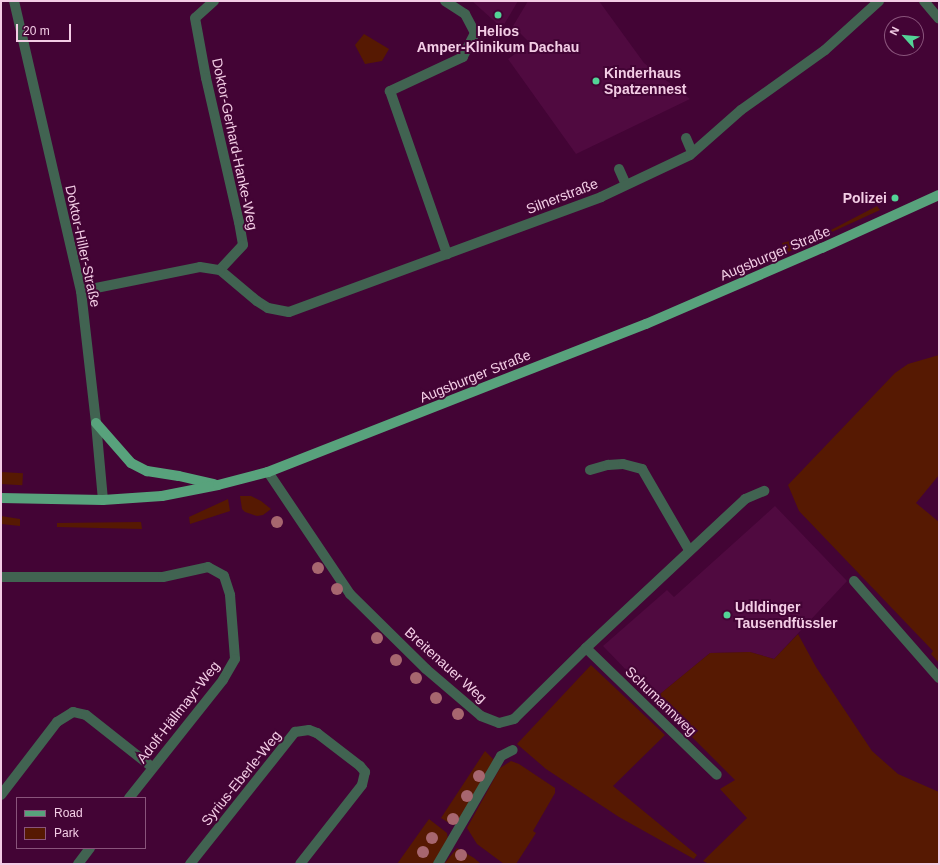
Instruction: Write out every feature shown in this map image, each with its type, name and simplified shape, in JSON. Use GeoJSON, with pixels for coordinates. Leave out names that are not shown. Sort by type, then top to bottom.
{"type":"FeatureCollection","features":[{"type":"Feature","properties":{"kind":"main road","name":"Augsburger Straße"},"geometry":{"type":"LineString","coordinates":[[1,498],[103,500],[162,496],[218,485],[268,472],[646,324],[939,195]]}},
{"type":"Feature","properties":{"kind":"main road"},"geometry":{"type":"LineString","coordinates":[[96,424],[131,463],[147,471],[179,476],[218,485]]}},
{"type":"Feature","properties":{"kind":"street","name":"Doktor-Hiller-Straße"},"geometry":{"type":"LineString","coordinates":[[14,1],[81,292],[103,500]]}},
{"type":"Feature","properties":{"kind":"street","name":"Doktor-Gerhard-Hanke-Weg"},"geometry":{"type":"LineString","coordinates":[[214,1],[195,18],[206,78],[243,245],[220,270]]}},
{"type":"Feature","properties":{"kind":"street"},"geometry":{"type":"LineString","coordinates":[[445,1],[465,14],[475,33],[464,57],[390,90],[447,254]]}},
{"type":"Feature","properties":{"kind":"street","name":"Silnerstraße"},"geometry":{"type":"LineString","coordinates":[[220,270],[257,301],[268,308],[289,312],[601,197],[692,152],[741,110],[825,50],[879,1]]}},
{"type":"Feature","properties":{"kind":"street"},"geometry":{"type":"LineString","coordinates":[[924,1],[939,19]]}},
{"type":"Feature","properties":{"kind":"street"},"geometry":{"type":"LineString","coordinates":[[686,138],[692,152]]}},
{"type":"Feature","properties":{"kind":"street"},"geometry":{"type":"LineString","coordinates":[[619,169],[626,185]]}},
{"type":"Feature","properties":{"kind":"street"},"geometry":{"type":"LineString","coordinates":[[81,292],[200,267],[220,270]]}},
{"type":"Feature","properties":{"kind":"street"},"geometry":{"type":"LineString","coordinates":[[590,470],[608,465],[623,464],[642,469],[689,550]]}},
{"type":"Feature","properties":{"kind":"street","name":"Breitenauer Weg"},"geometry":{"type":"LineString","coordinates":[[268,472],[350,594],[426,668],[481,716],[499,723],[514,719],[689,550],[745,499],[764,491]]}},
{"type":"Feature","properties":{"kind":"street","name":"Adolf-Hällmayr-Weg"},"geometry":{"type":"LineString","coordinates":[[1,577],[163,577],[208,567],[224,576],[230,595],[235,660],[223,680],[130,797]]}},
{"type":"Feature","properties":{"kind":"street"},"geometry":{"type":"LineString","coordinates":[[854,581],[939,678]]}},
{"type":"Feature","properties":{"kind":"street","name":"Schumannweg"},"geometry":{"type":"LineString","coordinates":[[586,648],[717,775]]}},
{"type":"Feature","properties":{"kind":"street"},"geometry":{"type":"LineString","coordinates":[[1,795],[57,722],[73,712],[86,715],[153,768]]}},
{"type":"Feature","properties":{"kind":"street","name":"Syrius-Eberle-Weg"},"geometry":{"type":"LineString","coordinates":[[190,864],[295,732],[309,730],[317,733],[360,766],[365,772],[362,785],[300,864]]}},
{"type":"Feature","properties":{"kind":"street"},"geometry":{"type":"LineString","coordinates":[[438,864],[501,756],[513,750]]}},
{"type":"Feature","properties":{"kind":"street"},"geometry":{"type":"LineString","coordinates":[[78,864],[89,849]]}},
{"type":"Feature","properties":{"kind":"shaded area","name":"Helios Amper-Klinikum Dachau"},"geometry":{"type":"Polygon","coordinates":[[[472,1],[518,1],[502,28],[472,1]]]}},
{"type":"Feature","properties":{"kind":"shaded area","name":"Kinderhaus Spatzennest"},"geometry":{"type":"Polygon","coordinates":[[[528,1],[599,1],[644,63],[690,99],[576,154],[508,59],[530,43],[513,26],[528,1]]]}},
{"type":"Feature","properties":{"kind":"shaded area","name":"Udldinger Tausendfüssler"},"geometry":{"type":"Polygon","coordinates":[[[775,506],[847,581],[774,659],[750,652],[710,653],[654,699],[603,646],[667,590],[674,597],[775,506]]]}},
{"type":"Feature","properties":{"kind":"green space"},"geometry":{"type":"Polygon","coordinates":[[[364,34],[389,49],[382,61],[365,64],[355,45],[364,34]]]}},
{"type":"Feature","properties":{"kind":"green space"},"geometry":{"type":"Polygon","coordinates":[[[877,206],[880,210],[786,253],[782,243],[829,231],[877,206]]]}},
{"type":"Feature","properties":{"kind":"green space"},"geometry":{"type":"Polygon","coordinates":[[[939,355],[939,475],[916,503],[939,522],[939,663],[931,654],[933,651],[799,511],[788,485],[895,373],[908,364],[939,355]]]}},
{"type":"Feature","properties":{"kind":"green space"},"geometry":{"type":"Polygon","coordinates":[[[1,472],[23,473],[22,485],[1,484],[1,472]]]}},
{"type":"Feature","properties":{"kind":"green space"},"geometry":{"type":"Polygon","coordinates":[[[240,496],[251,496],[261,501],[271,509],[263,515],[257,516],[245,512],[242,509],[240,496]]]}},
{"type":"Feature","properties":{"kind":"green space"},"geometry":{"type":"Polygon","coordinates":[[[228,499],[230,511],[190,524],[189,517],[228,499]]]}},
{"type":"Feature","properties":{"kind":"green space"},"geometry":{"type":"Polygon","coordinates":[[[1,516],[20,519],[20,526],[1,524],[1,516]]]}},
{"type":"Feature","properties":{"kind":"green space"},"geometry":{"type":"Polygon","coordinates":[[[141,522],[142,529],[57,527],[57,523],[141,522]]]}},
{"type":"Feature","properties":{"kind":"green space"},"geometry":{"type":"Polygon","coordinates":[[[798,634],[816,667],[872,751],[898,774],[939,792],[939,864],[709,864],[703,861],[747,818],[720,789],[735,780],[654,699],[710,653],[750,652],[774,659],[798,634]]]}},
{"type":"Feature","properties":{"kind":"green space"},"geometry":{"type":"Polygon","coordinates":[[[591,665],[665,735],[613,786],[697,855],[694,859],[619,817],[546,769],[517,744],[591,665]]]}},
{"type":"Feature","properties":{"kind":"green space"},"geometry":{"type":"Polygon","coordinates":[[[485,751],[493,759],[492,765],[458,822],[454,825],[449,823],[441,818],[485,751]]]}},
{"type":"Feature","properties":{"kind":"green space"},"geometry":{"type":"Polygon","coordinates":[[[511,761],[519,764],[555,788],[555,793],[533,831],[536,833],[516,864],[504,864],[477,844],[467,828],[500,768],[511,761]]]}},
{"type":"Feature","properties":{"kind":"green space"},"geometry":{"type":"Polygon","coordinates":[[[429,819],[447,833],[448,839],[438,864],[397,864],[429,819]]]}},
{"type":"Feature","properties":{"kind":"green space"},"geometry":{"type":"Polygon","coordinates":[[[457,848],[474,858],[481,864],[444,864],[457,848]]]}},
{"type":"Feature","properties":{"kind":"place","name":"Helios Amper-Klinikum Dachau"},"geometry":{"type":"Point","coordinates":[498,15]}},
{"type":"Feature","properties":{"kind":"place","name":"Kinderhaus Spatzennest"},"geometry":{"type":"Point","coordinates":[596,81]}},
{"type":"Feature","properties":{"kind":"place","name":"Polizei"},"geometry":{"type":"Point","coordinates":[895,198]}},
{"type":"Feature","properties":{"kind":"place","name":"Udldinger Tausendfüssler"},"geometry":{"type":"Point","coordinates":[727,615]}}]}
